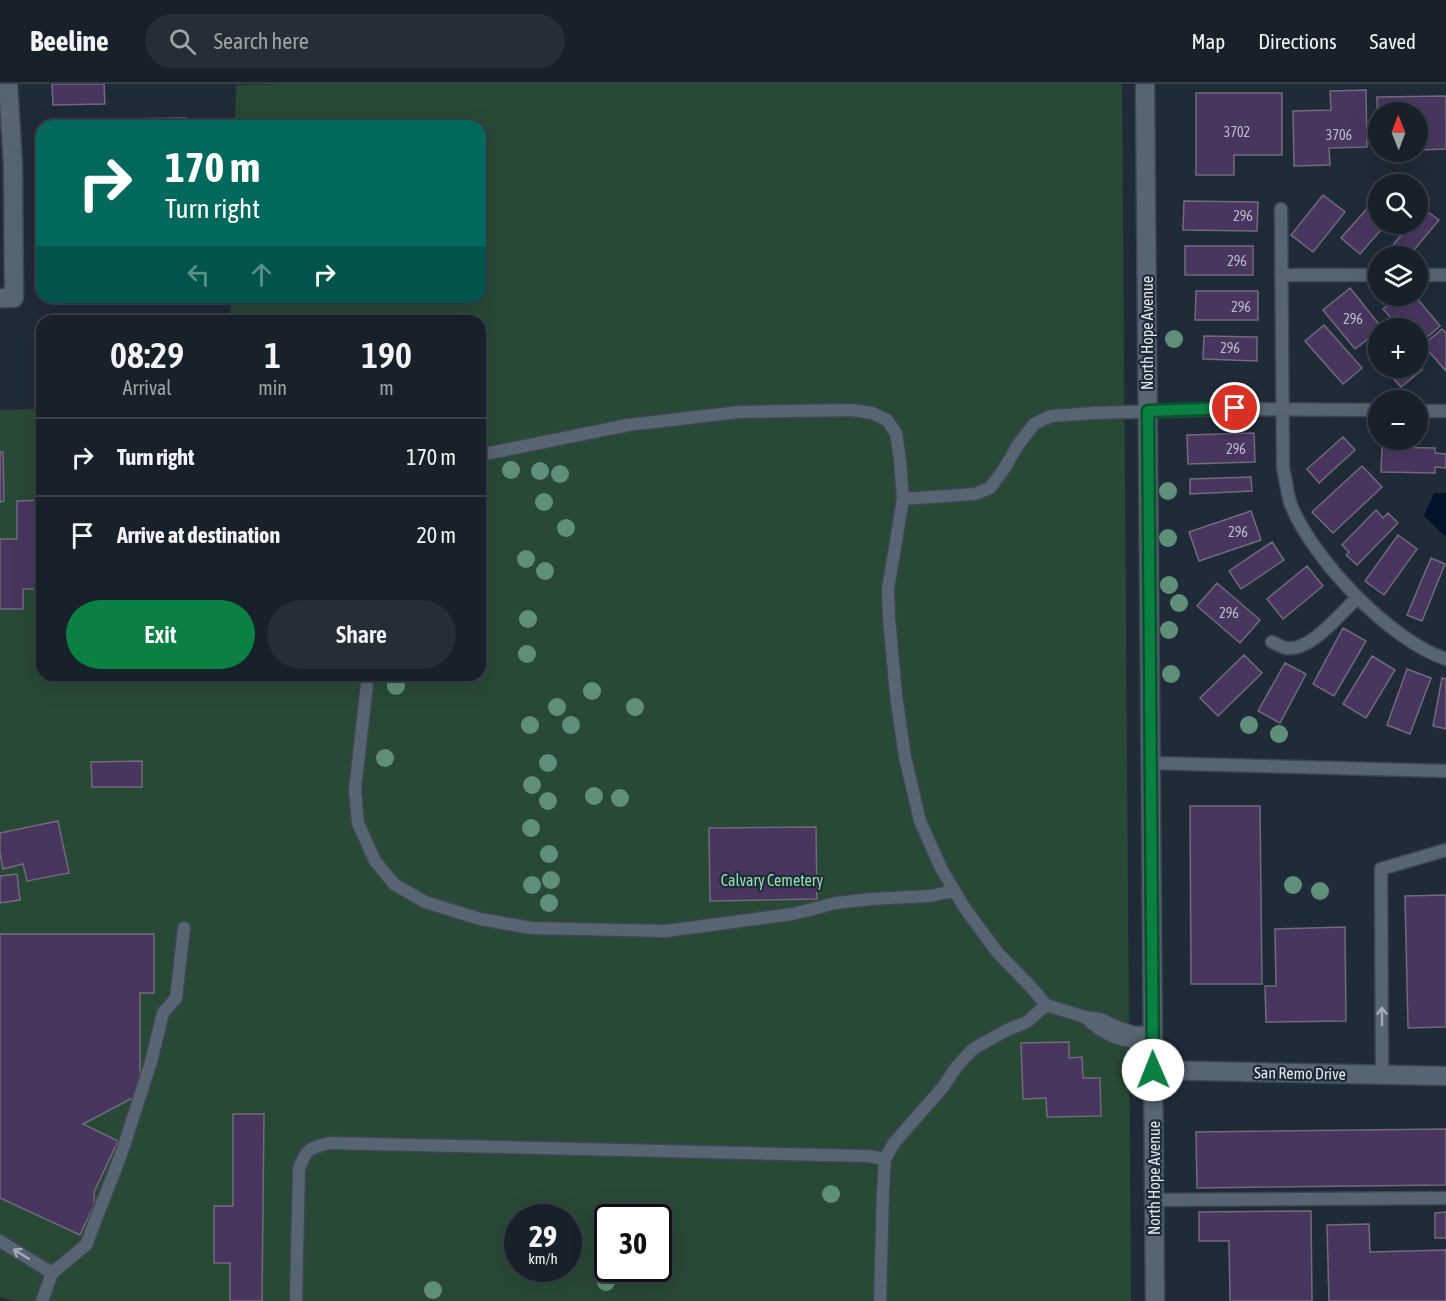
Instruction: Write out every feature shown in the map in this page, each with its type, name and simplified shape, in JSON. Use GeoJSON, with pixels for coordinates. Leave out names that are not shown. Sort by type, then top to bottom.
{"type":"FeatureCollection","features":[{"type":"Feature","properties":{"kind":"street"},"geometry":{"type":"LineString","coordinates":[[0,298],[14,298],[13,165],[8,84]]}},
{"type":"Feature","properties":{"kind":"street","name":"North Hope Avenue"},"geometry":{"type":"LineString","coordinates":[[1145,84],[1155,1301]]}},
{"type":"Feature","properties":{"kind":"street","name":"San Remo Drive"},"geometry":{"type":"LineString","coordinates":[[1153,1070],[1446,1076]]}},
{"type":"Feature","properties":{"kind":"lane"},"geometry":{"type":"LineString","coordinates":[[1281,209],[1283,468],[1291,503],[1307,536],[1357,598],[1400,634],[1446,659]]}},
{"type":"Feature","properties":{"kind":"lane"},"geometry":{"type":"LineString","coordinates":[[1281,275],[1368,275]]}},
{"type":"Feature","properties":{"kind":"lane"},"geometry":{"type":"LineString","coordinates":[[1428,275],[1446,275]]}},
{"type":"Feature","properties":{"kind":"lane"},"geometry":{"type":"LineString","coordinates":[[903,500],[975,494],[990,488],[1034,424],[1051,416],[1235,408],[1368,410]]}},
{"type":"Feature","properties":{"kind":"lane"},"geometry":{"type":"LineString","coordinates":[[486,454],[628,425],[739,412],[853,410],[872,413],[887,420],[896,433],[903,500],[888,589],[889,618],[896,695],[905,757],[920,821],[942,870],[964,907],[997,952],[1046,1005],[1085,1017],[1095,1027],[1124,1041],[1134,1043],[1153,1037]]}},
{"type":"Feature","properties":{"kind":"lane"},"geometry":{"type":"LineString","coordinates":[[1428,411],[1446,411]]}},
{"type":"Feature","properties":{"kind":"lane"},"geometry":{"type":"LineString","coordinates":[[1272,642],[1287,648],[1303,646],[1320,634],[1357,598]]}},
{"type":"Feature","properties":{"kind":"lane"},"geometry":{"type":"LineString","coordinates":[[367,681],[355,790],[358,823],[375,861],[394,884],[425,902],[480,919],[531,928],[666,931],[793,914],[836,903],[930,896],[954,891]]}},
{"type":"Feature","properties":{"kind":"lane"},"geometry":{"type":"LineString","coordinates":[[1151,763],[1446,771]]}},
{"type":"Feature","properties":{"kind":"lane"},"geometry":{"type":"LineString","coordinates":[[1382,1074],[1381,868],[1446,850]]}},
{"type":"Feature","properties":{"kind":"lane"},"geometry":{"type":"LineString","coordinates":[[42,1301],[52,1273],[86,1245],[122,1152],[151,1062],[163,1014],[176,998],[184,928]]}},
{"type":"Feature","properties":{"kind":"lane"},"geometry":{"type":"LineString","coordinates":[[880,1301],[882,1191],[885,1159],[894,1143],[944,1087],[957,1066],[973,1048],[1027,1022],[1046,1005]]}},
{"type":"Feature","properties":{"kind":"lane"},"geometry":{"type":"LineString","coordinates":[[296,1301],[299,1169],[304,1155],[314,1146],[330,1143],[868,1156],[885,1159]]}},
{"type":"Feature","properties":{"kind":"lane"},"geometry":{"type":"LineString","coordinates":[[1154,1200],[1446,1198]]}},
{"type":"Feature","properties":{"kind":"lane"},"geometry":{"type":"LineString","coordinates":[[0,1241],[52,1273]]}},
{"type":"Feature","properties":{"kind":"green space","name":"Calvary Cemetery"},"geometry":{"type":"Polygon","coordinates":[[[1122,84],[1131,1301],[15,1301],[0,1297],[0,410],[36,409],[36,681],[486,681],[486,315],[230,315],[231,303],[486,303],[486,120],[235,120],[236,85],[1122,84]]]}},
{"type":"Feature","properties":{"kind":"water"},"geometry":{"type":"Polygon","coordinates":[[[1434,493],[1446,493],[1446,537],[1424,516],[1434,493]]]}},
{"type":"Feature","properties":{"kind":"building"},"geometry":{"type":"Polygon","coordinates":[[[52,84],[104,84],[105,104],[53,105],[52,84]]]}},
{"type":"Feature","properties":{"kind":"building"},"geometry":{"type":"Polygon","coordinates":[[[1366,90],[1367,147],[1329,148],[1330,165],[1294,166],[1293,111],[1331,110],[1330,91],[1366,90]]]}},
{"type":"Feature","properties":{"kind":"building"},"geometry":{"type":"Polygon","coordinates":[[[1196,93],[1282,93],[1282,155],[1234,155],[1234,175],[1196,175],[1196,93]]]}},
{"type":"Feature","properties":{"kind":"building"},"geometry":{"type":"Polygon","coordinates":[[[1446,96],[1446,149],[1428,150],[1428,102],[1377,102],[1377,97],[1446,96]]]}},
{"type":"Feature","properties":{"kind":"building"},"geometry":{"type":"Polygon","coordinates":[[[186,118],[186,120],[121,120],[186,118]]]}},
{"type":"Feature","properties":{"kind":"building"},"geometry":{"type":"Polygon","coordinates":[[[1323,195],[1345,212],[1313,252],[1291,235],[1323,195]]]}},
{"type":"Feature","properties":{"kind":"building"},"geometry":{"type":"Polygon","coordinates":[[[1184,201],[1258,202],[1257,231],[1183,230],[1184,201]]]}},
{"type":"Feature","properties":{"kind":"building"},"geometry":{"type":"Polygon","coordinates":[[[1368,208],[1368,234],[1377,234],[1360,254],[1341,238],[1368,208]]]}},
{"type":"Feature","properties":{"kind":"building"},"geometry":{"type":"Polygon","coordinates":[[[1428,212],[1439,220],[1428,233],[1428,212]]]}},
{"type":"Feature","properties":{"kind":"building"},"geometry":{"type":"Polygon","coordinates":[[[1402,234],[1427,234],[1417,246],[1393,245],[1402,234]]]}},
{"type":"Feature","properties":{"kind":"building"},"geometry":{"type":"Polygon","coordinates":[[[1185,246],[1253,246],[1253,275],[1185,275],[1185,246]]]}},
{"type":"Feature","properties":{"kind":"building"},"geometry":{"type":"Polygon","coordinates":[[[1350,288],[1374,318],[1368,318],[1368,339],[1355,349],[1323,310],[1350,288]]]}},
{"type":"Feature","properties":{"kind":"building"},"geometry":{"type":"Polygon","coordinates":[[[1196,291],[1258,291],[1258,320],[1195,320],[1196,291]]]}},
{"type":"Feature","properties":{"kind":"building"},"geometry":{"type":"Polygon","coordinates":[[[1387,306],[1423,306],[1440,326],[1428,336],[1428,318],[1391,318],[1383,309],[1387,306]]]}},
{"type":"Feature","properties":{"kind":"building"},"geometry":{"type":"Polygon","coordinates":[[[1324,325],[1362,368],[1343,384],[1305,341],[1324,325]]]}},
{"type":"Feature","properties":{"kind":"building"},"geometry":{"type":"Polygon","coordinates":[[[1442,329],[1446,333],[1446,371],[1428,351],[1428,341],[1442,329]]]}},
{"type":"Feature","properties":{"kind":"building"},"geometry":{"type":"Polygon","coordinates":[[[1204,336],[1257,337],[1257,361],[1203,359],[1204,336]]]}},
{"type":"Feature","properties":{"kind":"building"},"geometry":{"type":"Polygon","coordinates":[[[1393,378],[1412,378],[1401,387],[1393,378]]]}},
{"type":"Feature","properties":{"kind":"building"},"geometry":{"type":"Polygon","coordinates":[[[1254,433],[1255,462],[1188,464],[1187,435],[1254,433]]]}},
{"type":"Feature","properties":{"kind":"building"},"geometry":{"type":"Polygon","coordinates":[[[1343,437],[1355,450],[1319,483],[1307,469],[1343,437]]]}},
{"type":"Feature","properties":{"kind":"building"},"geometry":{"type":"Polygon","coordinates":[[[1435,448],[1435,453],[1446,454],[1446,468],[1435,467],[1435,473],[1381,472],[1382,450],[1435,448]]]}},
{"type":"Feature","properties":{"kind":"building"},"geometry":{"type":"Polygon","coordinates":[[[0,452],[3,452],[4,501],[0,502],[0,452]]]}},
{"type":"Feature","properties":{"kind":"building"},"geometry":{"type":"Polygon","coordinates":[[[1362,466],[1382,487],[1333,533],[1312,512],[1362,466]]]}},
{"type":"Feature","properties":{"kind":"building"},"geometry":{"type":"Polygon","coordinates":[[[1251,477],[1252,491],[1190,494],[1190,479],[1251,477]]]}},
{"type":"Feature","properties":{"kind":"building"},"geometry":{"type":"Polygon","coordinates":[[[36,500],[36,589],[23,589],[23,609],[0,609],[0,539],[17,539],[17,501],[36,500]]]}},
{"type":"Feature","properties":{"kind":"building"},"geometry":{"type":"Polygon","coordinates":[[[1376,510],[1383,518],[1388,513],[1398,523],[1357,565],[1346,555],[1349,552],[1342,545],[1376,510]]]}},
{"type":"Feature","properties":{"kind":"building"},"geometry":{"type":"Polygon","coordinates":[[[1251,511],[1261,540],[1199,561],[1189,532],[1251,511]]]}},
{"type":"Feature","properties":{"kind":"building"},"geometry":{"type":"Polygon","coordinates":[[[1398,535],[1417,549],[1384,595],[1365,581],[1398,535]]]}},
{"type":"Feature","properties":{"kind":"building"},"geometry":{"type":"Polygon","coordinates":[[[1272,542],[1284,560],[1241,589],[1229,571],[1272,542]]]}},
{"type":"Feature","properties":{"kind":"building"},"geometry":{"type":"Polygon","coordinates":[[[1431,558],[1445,564],[1422,621],[1407,615],[1431,558]]]}},
{"type":"Feature","properties":{"kind":"building"},"geometry":{"type":"Polygon","coordinates":[[[1307,566],[1323,586],[1283,619],[1267,599],[1307,566]]]}},
{"type":"Feature","properties":{"kind":"building"},"geometry":{"type":"Polygon","coordinates":[[[1217,583],[1260,620],[1240,643],[1197,606],[1217,583]]]}},
{"type":"Feature","properties":{"kind":"building"},"geometry":{"type":"Polygon","coordinates":[[[1343,628],[1366,641],[1334,696],[1313,684],[1343,628]]]}},
{"type":"Feature","properties":{"kind":"building"},"geometry":{"type":"Polygon","coordinates":[[[1244,655],[1262,673],[1218,716],[1200,698],[1244,655]]]}},
{"type":"Feature","properties":{"kind":"building"},"geometry":{"type":"Polygon","coordinates":[[[1372,656],[1395,670],[1366,718],[1343,704],[1372,656]]]}},
{"type":"Feature","properties":{"kind":"building"},"geometry":{"type":"Polygon","coordinates":[[[1285,663],[1306,674],[1280,723],[1258,711],[1285,663]]]}},
{"type":"Feature","properties":{"kind":"building"},"geometry":{"type":"Polygon","coordinates":[[[1407,669],[1431,678],[1410,734],[1387,725],[1407,669]]]}},
{"type":"Feature","properties":{"kind":"building"},"geometry":{"type":"Polygon","coordinates":[[[1442,678],[1446,679],[1446,729],[1433,726],[1442,678]]]}},
{"type":"Feature","properties":{"kind":"building"},"geometry":{"type":"Polygon","coordinates":[[[142,761],[142,787],[92,787],[91,762],[142,761]]]}},
{"type":"Feature","properties":{"kind":"building"},"geometry":{"type":"Polygon","coordinates":[[[1190,806],[1260,806],[1262,984],[1191,984],[1190,806]]]}},
{"type":"Feature","properties":{"kind":"building"},"geometry":{"type":"Polygon","coordinates":[[[58,821],[69,873],[27,881],[23,864],[3,869],[0,833],[58,821]]]}},
{"type":"Feature","properties":{"kind":"building"},"geometry":{"type":"Polygon","coordinates":[[[816,827],[817,899],[710,901],[709,828],[816,827]]]}},
{"type":"Feature","properties":{"kind":"building"},"geometry":{"type":"Polygon","coordinates":[[[17,874],[20,900],[0,903],[0,876],[17,874]]]}},
{"type":"Feature","properties":{"kind":"building"},"geometry":{"type":"Polygon","coordinates":[[[1446,895],[1446,1027],[1408,1028],[1405,896],[1446,895]]]}},
{"type":"Feature","properties":{"kind":"building"},"geometry":{"type":"Polygon","coordinates":[[[1345,927],[1346,1021],[1266,1022],[1265,986],[1276,986],[1275,929],[1345,927]]]}},
{"type":"Feature","properties":{"kind":"building"},"geometry":{"type":"Polygon","coordinates":[[[0,934],[154,934],[154,993],[140,993],[140,1094],[83,1124],[118,1141],[94,1192],[94,1205],[80,1235],[0,1198],[0,934]]]}},
{"type":"Feature","properties":{"kind":"building"},"geometry":{"type":"Polygon","coordinates":[[[1069,1042],[1069,1058],[1082,1057],[1083,1078],[1100,1078],[1101,1116],[1047,1117],[1046,1098],[1023,1099],[1021,1043],[1069,1042]]]}},
{"type":"Feature","properties":{"kind":"building"},"geometry":{"type":"Polygon","coordinates":[[[233,1114],[264,1114],[262,1301],[230,1301],[230,1263],[214,1263],[214,1206],[233,1206],[233,1114]]]}},
{"type":"Feature","properties":{"kind":"building"},"geometry":{"type":"Polygon","coordinates":[[[1446,1129],[1446,1185],[1197,1188],[1196,1132],[1446,1129]]]}},
{"type":"Feature","properties":{"kind":"building"},"geometry":{"type":"Polygon","coordinates":[[[1311,1211],[1312,1301],[1230,1301],[1229,1241],[1199,1241],[1199,1212],[1311,1211]]]}},
{"type":"Feature","properties":{"kind":"building"},"geometry":{"type":"Polygon","coordinates":[[[1446,1212],[1446,1238],[1435,1238],[1435,1213],[1446,1212]]]}},
{"type":"Feature","properties":{"kind":"building"},"geometry":{"type":"Polygon","coordinates":[[[1369,1224],[1370,1252],[1446,1250],[1446,1301],[1329,1301],[1327,1225],[1369,1224]]]}},
{"type":"Feature","properties":{"kind":"route"},"geometry":{"type":"LineString","coordinates":[[1153,1070],[1148,411],[1235,408]]}}]}
